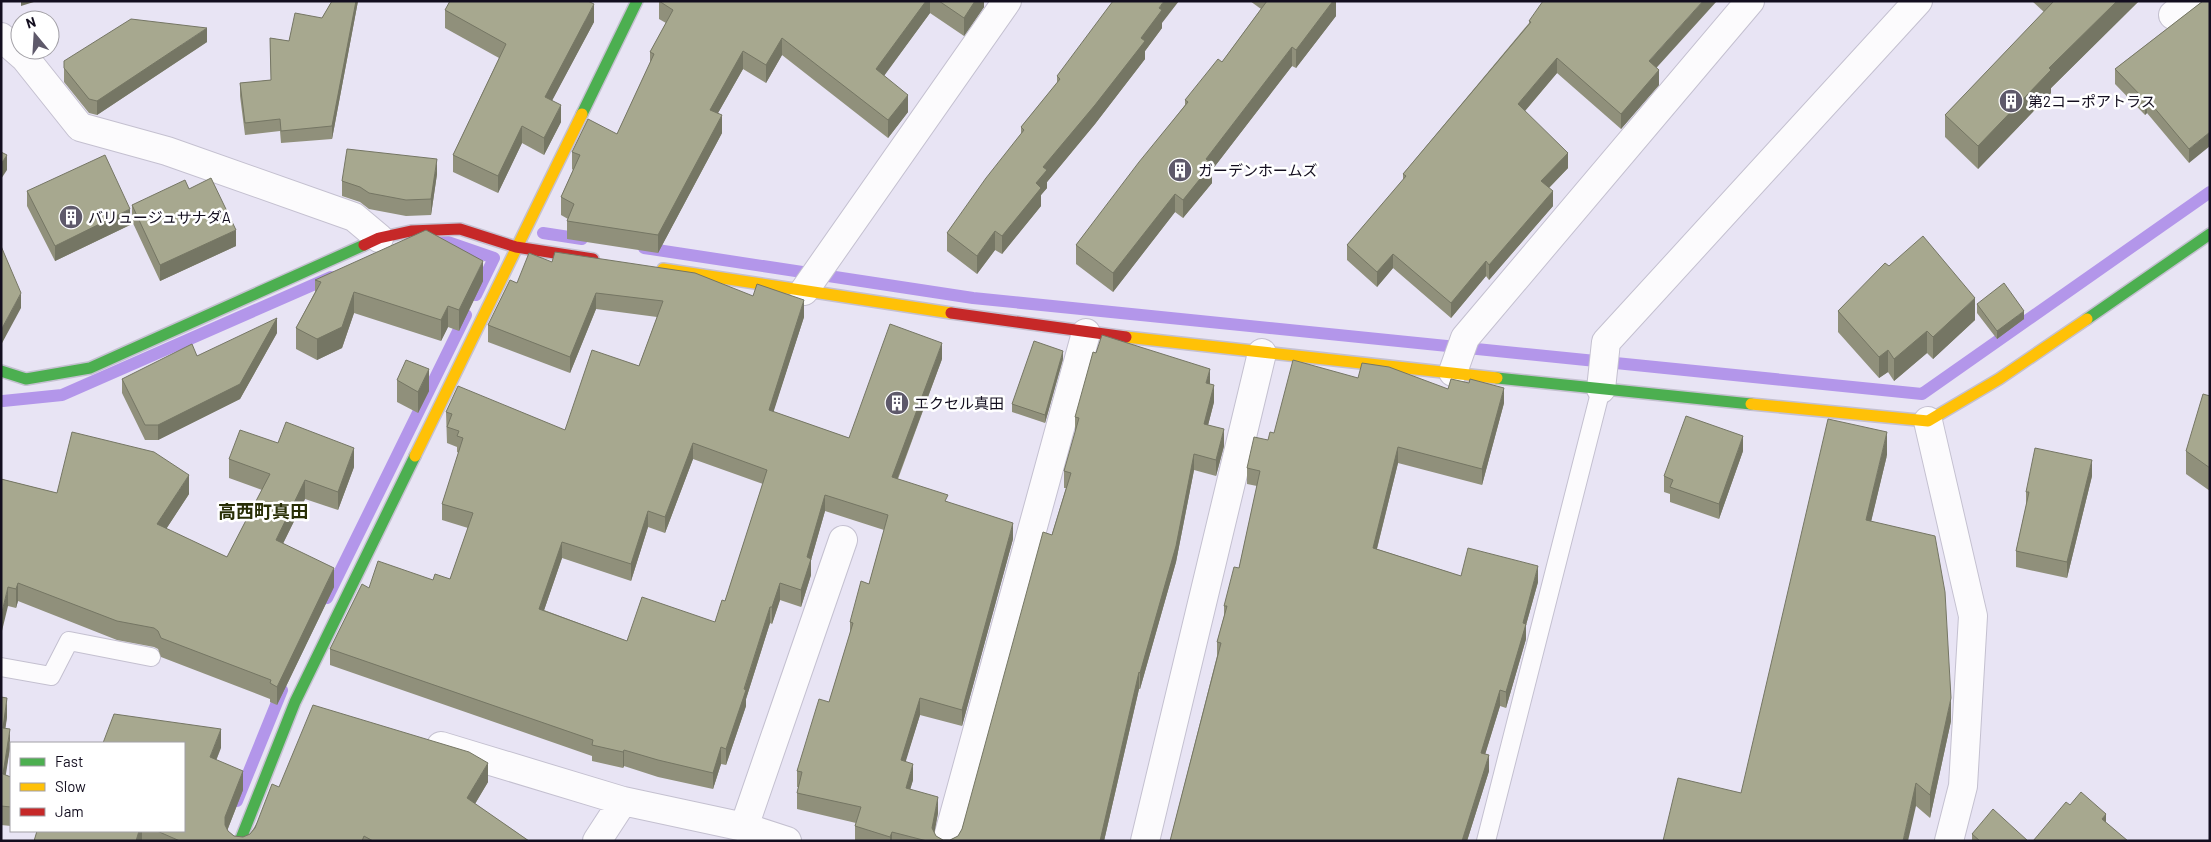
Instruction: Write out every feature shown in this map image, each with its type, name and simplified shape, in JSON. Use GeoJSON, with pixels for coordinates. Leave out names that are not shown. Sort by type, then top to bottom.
{"type":"FeatureCollection","features":[{"type":"Feature","properties":{"kind":"street"},"geometry":{"type":"LineString","coordinates":[[240,841],[294,702],[637,1]]}},
{"type":"Feature","properties":{"kind":"street"},"geometry":{"type":"LineString","coordinates":[[804,291],[1007,1]]}},
{"type":"Feature","properties":{"kind":"street"},"geometry":{"type":"LineString","coordinates":[[1453,372],[1465,338],[1750,1]]}},
{"type":"Feature","properties":{"kind":"street"},"geometry":{"type":"LineString","coordinates":[[1601,389],[1606,342],[1918,1]]}},
{"type":"Feature","properties":{"kind":"street"},"geometry":{"type":"LineString","coordinates":[[1,37],[25,58],[80,127],[167,151],[354,217],[379,238]]}},
{"type":"Feature","properties":{"kind":"street"},"geometry":{"type":"LineString","coordinates":[[1,371],[26,379],[90,368],[379,238],[411,232],[460,230],[516,247],[602,260]]}},
{"type":"Feature","properties":{"kind":"street"},"geometry":{"type":"LineString","coordinates":[[650,268],[1086,333],[1601,389],[1928,422],[1999,379],[2210,234]]}},
{"type":"Feature","properties":{"kind":"street"},"geometry":{"type":"LineString","coordinates":[[947,841],[1086,333]]}},
{"type":"Feature","properties":{"kind":"street"},"geometry":{"type":"LineString","coordinates":[[1145,841],[1262,352]]}},
{"type":"Feature","properties":{"kind":"street"},"geometry":{"type":"LineString","coordinates":[[1928,422],[1973,616],[1963,786],[1949,841]]}},
{"type":"Feature","properties":{"kind":"street"},"geometry":{"type":"LineString","coordinates":[[744,827],[843,540]]}},
{"type":"Feature","properties":{"kind":"street"},"geometry":{"type":"LineString","coordinates":[[294,702],[323,710]]}},
{"type":"Feature","properties":{"kind":"street"},"geometry":{"type":"LineString","coordinates":[[416,739],[623,801],[744,827],[787,841]]}},
{"type":"Feature","properties":{"kind":"street"},"geometry":{"type":"LineString","coordinates":[[597,841],[623,801]]}},
{"type":"Feature","properties":{"kind":"lane"},"geometry":{"type":"LineString","coordinates":[[1486,841],[1601,389]]}},
{"type":"Feature","properties":{"kind":"lane"},"geometry":{"type":"LineString","coordinates":[[1,667],[50,676],[68,641],[151,657]]}},
{"type":"Feature","properties":{"kind":"building"},"geometry":{"type":"Polygon","coordinates":[[[332,1],[356,1],[332,126],[281,131],[280,119],[245,123],[240,83],[271,80],[270,38],[289,41],[295,13],[322,18],[332,1]]]}},
{"type":"Feature","properties":{"kind":"building"},"geometry":{"type":"Polygon","coordinates":[[[450,1],[588,1],[594,4],[545,97],[561,105],[544,138],[522,126],[498,176],[453,155],[506,44],[445,10],[450,1]]]}},
{"type":"Feature","properties":{"kind":"building"},"geometry":{"type":"Polygon","coordinates":[[[659,1],[926,1],[876,69],[908,95],[888,120],[782,38],[766,65],[743,51],[710,110],[722,115],[658,235],[567,221],[574,204],[561,197],[580,155],[572,152],[588,119],[617,134],[654,54],[650,52],[673,10],[659,1]]]}},
{"type":"Feature","properties":{"kind":"building"},"geometry":{"type":"Polygon","coordinates":[[[939,1],[975,1],[964,18],[939,1]]]}},
{"type":"Feature","properties":{"kind":"building"},"geometry":{"type":"Polygon","coordinates":[[[1113,1],[1164,1],[1159,8],[1162,10],[1141,38],[1145,41],[1043,167],[1047,170],[1036,183],[1041,188],[1002,236],[995,231],[977,256],[947,233],[986,178],[1024,130],[1021,127],[1060,79],[1057,76],[1113,1]]]}},
{"type":"Feature","properties":{"kind":"building"},"geometry":{"type":"Polygon","coordinates":[[[1267,1],[1333,1],[1296,50],[1292,47],[1206,159],[1212,164],[1183,200],[1175,194],[1113,273],[1076,245],[1139,162],[1188,102],[1185,100],[1218,59],[1222,62],[1267,1]]]}},
{"type":"Feature","properties":{"kind":"building"},"geometry":{"type":"Polygon","coordinates":[[[1543,1],[1703,1],[1649,61],[1659,70],[1621,114],[1557,58],[1518,104],[1568,153],[1541,181],[1553,191],[1489,265],[1486,261],[1451,303],[1393,254],[1377,272],[1347,245],[1406,176],[1403,174],[1531,22],[1529,21],[1543,1]]]}},
{"type":"Feature","properties":{"kind":"building"},"geometry":{"type":"Polygon","coordinates":[[[2054,1],[2117,1],[2049,68],[2051,70],[1978,146],[1945,115],[2054,1]]]}},
{"type":"Feature","properties":{"kind":"building"},"geometry":{"type":"Polygon","coordinates":[[[2203,1],[2210,1],[2210,132],[2189,149],[2147,99],[2145,100],[2115,69],[2203,1]]]}},
{"type":"Feature","properties":{"kind":"building"},"geometry":{"type":"Polygon","coordinates":[[[131,19],[207,28],[97,101],[89,99],[64,68],[64,61],[131,19]]]}},
{"type":"Feature","properties":{"kind":"building"},"geometry":{"type":"Polygon","coordinates":[[[347,149],[437,159],[431,199],[406,200],[369,193],[360,187],[342,181],[347,149]]]}},
{"type":"Feature","properties":{"kind":"building"},"geometry":{"type":"Polygon","coordinates":[[[1,152],[7,155],[1,164],[1,152]]]}},
{"type":"Feature","properties":{"kind":"building","name":"バリュージュサナダA"},"geometry":{"type":"Polygon","coordinates":[[[105,155],[130,209],[55,246],[27,191],[105,155]]]}},
{"type":"Feature","properties":{"kind":"building"},"geometry":{"type":"Polygon","coordinates":[[[211,178],[236,230],[160,265],[132,205],[185,180],[189,189],[211,178]]]}},
{"type":"Feature","properties":{"kind":"building"},"geometry":{"type":"Polygon","coordinates":[[[426,230],[483,261],[459,310],[448,306],[441,320],[354,292],[342,327],[317,339],[296,328],[321,282],[315,280],[426,230]]]}},
{"type":"Feature","properties":{"kind":"building"},"geometry":{"type":"Polygon","coordinates":[[[1923,236],[1975,298],[1933,337],[1927,331],[1894,359],[1888,350],[1879,357],[1838,311],[1885,263],[1889,266],[1923,236]]]}},
{"type":"Feature","properties":{"kind":"building"},"geometry":{"type":"Polygon","coordinates":[[[1,246],[21,293],[1,330],[1,246]]]}},
{"type":"Feature","properties":{"kind":"building"},"geometry":{"type":"Polygon","coordinates":[[[555,252],[695,273],[753,296],[757,284],[804,300],[769,410],[849,438],[890,324],[942,343],[892,477],[948,495],[945,501],[1013,523],[962,710],[920,698],[901,760],[913,764],[906,788],[938,797],[932,828],[936,836],[943,840],[950,840],[958,836],[962,829],[1043,532],[1052,535],[1071,473],[1064,471],[1079,418],[1075,417],[1093,352],[1096,353],[1102,335],[1210,369],[1206,383],[1214,385],[1204,424],[1224,429],[1216,460],[1194,454],[1176,546],[1139,672],[1100,841],[927,841],[892,832],[890,837],[855,826],[861,807],[797,793],[802,772],[797,771],[819,699],[829,702],[853,623],[850,622],[861,581],[869,584],[888,515],[825,495],[807,557],[811,559],[801,590],[780,583],[772,607],[770,607],[744,689],[746,690],[726,749],[721,747],[713,773],[624,750],[623,752],[592,745],[593,740],[330,649],[362,584],[369,588],[378,561],[433,580],[435,574],[450,579],[473,513],[442,504],[463,438],[457,436],[459,431],[447,427],[452,414],[446,412],[458,386],[565,430],[592,350],[639,366],[663,301],[596,293],[570,357],[488,325],[510,280],[517,283],[529,253],[552,262],[555,252]],[[693,443],[665,517],[648,511],[631,564],[562,542],[539,609],[627,641],[642,597],[715,622],[722,600],[725,601],[767,470],[693,443]]]}},
{"type":"Feature","properties":{"kind":"building"},"geometry":{"type":"Polygon","coordinates":[[[2004,283],[2024,311],[1997,331],[1977,304],[2004,283]]]}},
{"type":"Feature","properties":{"kind":"building"},"geometry":{"type":"Polygon","coordinates":[[[277,318],[240,384],[158,425],[145,425],[122,379],[192,344],[197,356],[277,318]]]}},
{"type":"Feature","properties":{"kind":"building"},"geometry":{"type":"Polygon","coordinates":[[[1034,341],[1063,351],[1045,415],[1012,404],[1034,341]]]}},
{"type":"Feature","properties":{"kind":"building"},"geometry":{"type":"Polygon","coordinates":[[[406,360],[429,369],[418,392],[397,380],[406,360]]]}},
{"type":"Feature","properties":{"kind":"building"},"geometry":{"type":"Polygon","coordinates":[[[1293,360],[1358,378],[1362,363],[1389,367],[1448,389],[1451,379],[1469,383],[1470,379],[1504,388],[1482,469],[1398,447],[1373,548],[1461,576],[1468,548],[1538,566],[1523,623],[1526,624],[1506,692],[1500,690],[1481,753],[1489,755],[1462,841],[1170,841],[1221,643],[1217,642],[1227,606],[1224,606],[1234,567],[1239,568],[1260,471],[1247,468],[1254,437],[1268,440],[1270,432],[1274,433],[1293,360]]]}},
{"type":"Feature","properties":{"kind":"building"},"geometry":{"type":"Polygon","coordinates":[[[2203,394],[2210,396],[2210,468],[2186,451],[2203,394]]]}},
{"type":"Feature","properties":{"kind":"building"},"geometry":{"type":"Polygon","coordinates":[[[1686,416],[1743,436],[1719,504],[1670,487],[1673,480],[1664,476],[1686,416]]]}},
{"type":"Feature","properties":{"kind":"building"},"geometry":{"type":"Polygon","coordinates":[[[1828,419],[1887,432],[1866,520],[1935,536],[1945,592],[1951,698],[1930,795],[1916,783],[1903,841],[1663,841],[1678,778],[1741,793],[1828,419]]]}},
{"type":"Feature","properties":{"kind":"building"},"geometry":{"type":"Polygon","coordinates":[[[286,422],[354,448],[338,492],[305,480],[276,540],[334,568],[277,687],[270,683],[271,680],[161,638],[158,631],[154,628],[117,621],[18,583],[16,589],[8,587],[1,616],[1,479],[57,493],[72,432],[154,452],[189,475],[157,524],[227,557],[270,474],[229,459],[240,430],[278,443],[286,422]]]}},
{"type":"Feature","properties":{"kind":"building"},"geometry":{"type":"Polygon","coordinates":[[[2035,448],[2092,460],[2067,562],[2016,551],[2029,492],[2026,492],[2035,448]]]}},
{"type":"Feature","properties":{"kind":"building"},"geometry":{"type":"Polygon","coordinates":[[[1,697],[7,698],[3,728],[10,729],[3,774],[10,777],[10,807],[1,806],[1,697]]]}},
{"type":"Feature","properties":{"kind":"building"},"geometry":{"type":"Polygon","coordinates":[[[313,705],[469,752],[488,763],[467,798],[529,841],[373,841],[364,836],[362,841],[180,841],[159,832],[185,832],[185,742],[103,742],[114,714],[221,729],[210,757],[243,771],[225,817],[225,825],[234,836],[243,837],[250,834],[255,828],[272,784],[279,787],[313,705]]]}},
{"type":"Feature","properties":{"kind":"building"},"geometry":{"type":"Polygon","coordinates":[[[2081,792],[2106,814],[2102,819],[2128,841],[2033,841],[2066,802],[2070,805],[2081,792]]]}},
{"type":"Feature","properties":{"kind":"building"},"geometry":{"type":"Polygon","coordinates":[[[1993,809],[2028,841],[1980,841],[1972,834],[1993,809]]]}},
{"type":"Feature","properties":{"kind":"building"},"geometry":{"type":"Polygon","coordinates":[[[37,832],[139,832],[136,841],[34,841],[37,832]]]}},
{"type":"Feature","properties":{"kind":"waterway"},"geometry":{"type":"LineString","coordinates":[[644,248],[973,298],[1922,394],[2210,192]]}},
{"type":"Feature","properties":{"kind":"waterway"},"geometry":{"type":"LineString","coordinates":[[543,233],[582,239]]}},
{"type":"Feature","properties":{"kind":"waterway"},"geometry":{"type":"LineString","coordinates":[[436,238],[494,258],[476,295]]}},
{"type":"Feature","properties":{"kind":"waterway"},"geometry":{"type":"LineString","coordinates":[[3,401],[62,395],[331,277]]}},
{"type":"Feature","properties":{"kind":"waterway"},"geometry":{"type":"LineString","coordinates":[[327,598],[466,315]]}},
{"type":"Feature","properties":{"kind":"waterway"},"geometry":{"type":"LineString","coordinates":[[237,801],[282,690]]}},
{"type":"Feature","properties":{"kind":"traffic: fast"},"geometry":{"type":"LineString","coordinates":[[582,114],[637,1]]}},
{"type":"Feature","properties":{"kind":"traffic: fast"},"geometry":{"type":"LineString","coordinates":[[2087,319],[2210,234]]}},
{"type":"Feature","properties":{"kind":"traffic: fast"},"geometry":{"type":"LineString","coordinates":[[1,371],[26,379],[90,368],[364,245]]}},
{"type":"Feature","properties":{"kind":"traffic: fast"},"geometry":{"type":"LineString","coordinates":[[1497,378],[1751,404]]}},
{"type":"Feature","properties":{"kind":"traffic: fast"},"geometry":{"type":"LineString","coordinates":[[240,841],[295,702],[415,456]]}},
{"type":"Feature","properties":{"kind":"traffic: slow"},"geometry":{"type":"LineString","coordinates":[[415,456],[582,114]]}},
{"type":"Feature","properties":{"kind":"traffic: slow"},"geometry":{"type":"LineString","coordinates":[[663,269],[951,313]]}},
{"type":"Feature","properties":{"kind":"traffic: slow"},"geometry":{"type":"LineString","coordinates":[[1751,404],[1928,421],[1999,379],[2087,319]]}},
{"type":"Feature","properties":{"kind":"traffic: slow"},"geometry":{"type":"LineString","coordinates":[[1126,337],[1497,378]]}},
{"type":"Feature","properties":{"kind":"traffic: jam"},"geometry":{"type":"LineString","coordinates":[[364,245],[379,238],[411,231],[460,229],[516,247],[593,259]]}},
{"type":"Feature","properties":{"kind":"traffic: jam"},"geometry":{"type":"LineString","coordinates":[[951,313],[1126,337]]}},
{"type":"Feature","properties":{"kind":"place","name":"第2コーポアトラス"},"geometry":{"type":"Point","coordinates":[2011,101]}},
{"type":"Feature","properties":{"kind":"place","name":"ガーデンホームズ"},"geometry":{"type":"Point","coordinates":[1180,170]}},
{"type":"Feature","properties":{"kind":"place","name":"バリュージュサナダA"},"geometry":{"type":"Point","coordinates":[71,217]}},
{"type":"Feature","properties":{"kind":"place","name":"エクセル真田"},"geometry":{"type":"Point","coordinates":[897,403]}},
{"type":"Feature","properties":{"kind":"district","name":"高西町真田"},"geometry":{"type":"Point","coordinates":[263,511]}}]}
